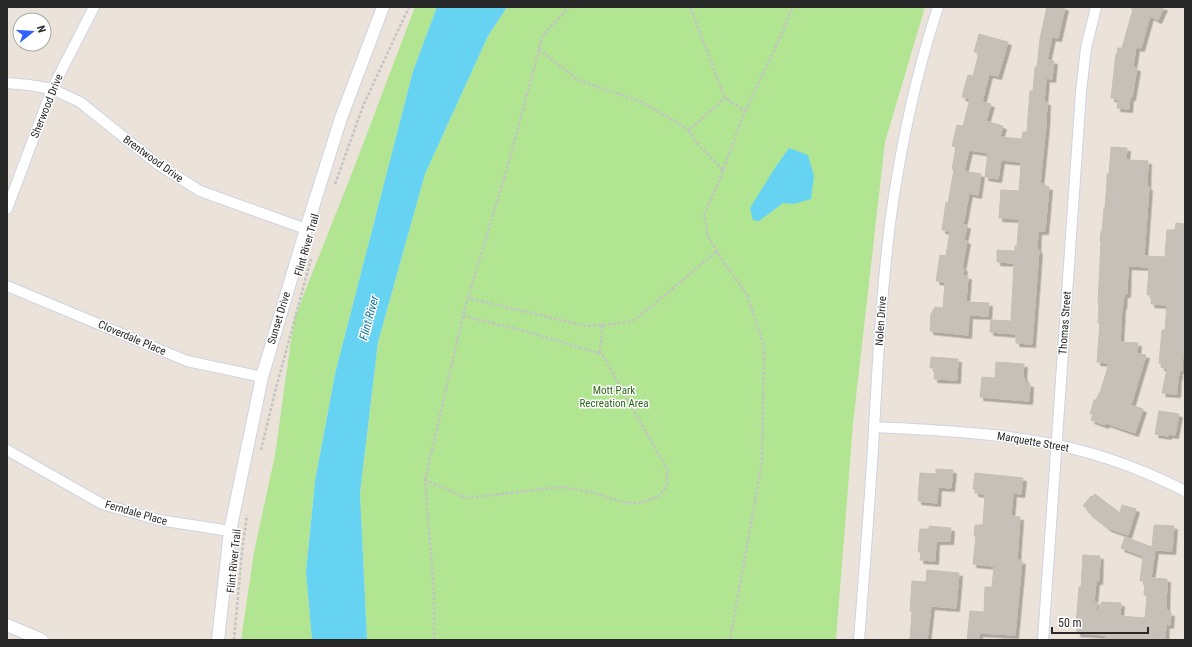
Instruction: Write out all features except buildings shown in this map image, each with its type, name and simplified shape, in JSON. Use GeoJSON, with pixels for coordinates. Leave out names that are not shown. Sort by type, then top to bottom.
{"type":"FeatureCollection","features":[{"type":"Feature","properties":{"kind":"street","name":"Sherwood Drive"},"geometry":{"type":"LineString","coordinates":[[7,209],[52,89],[94,7]]}},
{"type":"Feature","properties":{"kind":"street","name":"Sunset Drive"},"geometry":{"type":"LineString","coordinates":[[218,640],[230,531],[262,377],[341,118],[383,7]]}},
{"type":"Feature","properties":{"kind":"street","name":"Nolen Drive"},"geometry":{"type":"LineString","coordinates":[[859,640],[886,262],[895,190],[902,151],[928,38],[938,7]]}},
{"type":"Feature","properties":{"kind":"street","name":"Thomas Street"},"geometry":{"type":"LineString","coordinates":[[1043,640],[1081,92],[1086,48],[1096,7]]}},
{"type":"Feature","properties":{"kind":"street","name":"Brentwood Drive"},"geometry":{"type":"LineString","coordinates":[[7,83],[52,89],[80,102],[156,163],[200,191],[306,229]]}},
{"type":"Feature","properties":{"kind":"street","name":"Cloverdale Place"},"geometry":{"type":"LineString","coordinates":[[7,286],[187,361],[262,377]]}},
{"type":"Feature","properties":{"kind":"street","name":"Marquette Street"},"geometry":{"type":"LineString","coordinates":[[874,427],[1019,438],[1056,445],[1117,462],[1160,479],[1185,491]]}},
{"type":"Feature","properties":{"kind":"street","name":"Ferndale Place"},"geometry":{"type":"LineString","coordinates":[[7,450],[102,504],[159,520],[230,531]]}},
{"type":"Feature","properties":{"kind":"street"},"geometry":{"type":"LineString","coordinates":[[7,625],[42,640]]}},
{"type":"Feature","properties":{"kind":"path"},"geometry":{"type":"LineString","coordinates":[[333,187],[363,106],[409,7]]}},
{"type":"Feature","properties":{"kind":"path"},"geometry":{"type":"LineString","coordinates":[[434,640],[434,592],[425,480],[463,316],[508,165],[543,35],[569,7]]}},
{"type":"Feature","properties":{"kind":"path"},"geometry":{"type":"LineString","coordinates":[[690,7],[725,98],[745,111]]}},
{"type":"Feature","properties":{"kind":"path"},"geometry":{"type":"LineString","coordinates":[[730,640],[762,462],[764,346],[747,295],[708,236],[704,215],[723,171],[745,111],[794,7]]}},
{"type":"Feature","properties":{"kind":"path"},"geometry":{"type":"LineString","coordinates":[[539,49],[578,80],[642,102],[689,130],[694,140],[723,171]]}},
{"type":"Feature","properties":{"kind":"path"},"geometry":{"type":"LineString","coordinates":[[689,130],[725,98]]}},
{"type":"Feature","properties":{"kind":"path"},"geometry":{"type":"LineString","coordinates":[[468,298],[586,326],[616,324],[634,320],[717,251]]}},
{"type":"Feature","properties":{"kind":"path","name":"Flint River Trail"},"geometry":{"type":"LineString","coordinates":[[260,454],[275,392],[313,252]]}},
{"type":"Feature","properties":{"kind":"path"},"geometry":{"type":"LineString","coordinates":[[425,480],[467,498],[562,487],[591,492],[623,502],[639,503],[658,497],[667,486],[667,469],[602,354],[520,330],[463,316]]}},
{"type":"Feature","properties":{"kind":"path"},"geometry":{"type":"LineString","coordinates":[[600,353],[602,325]]}},
{"type":"Feature","properties":{"kind":"path","name":"Flint River Trail"},"geometry":{"type":"LineString","coordinates":[[234,640],[242,552],[248,510]]}},
{"type":"Feature","properties":{"kind":"green space"},"geometry":{"type":"Polygon","coordinates":[[[415,7],[437,7],[413,71],[335,374],[315,481],[306,572],[312,640],[241,640],[254,552],[275,455],[294,319],[352,173],[415,7]]]}},
{"type":"Feature","properties":{"kind":"green space","name":"Mott Park Recreation Area"},"geometry":{"type":"Polygon","coordinates":[[[507,7],[925,7],[885,142],[853,424],[836,640],[367,640],[360,493],[378,342],[425,174],[488,36],[507,7]]]}},
{"type":"Feature","properties":{"kind":"water","name":"Flint River"},"geometry":{"type":"Polygon","coordinates":[[[437,7],[507,7],[488,36],[425,174],[378,342],[360,493],[367,640],[312,640],[306,572],[315,481],[335,374],[413,71],[437,7]]]}},
{"type":"Feature","properties":{"kind":"water"},"geometry":{"type":"Polygon","coordinates":[[[789,148],[808,155],[814,176],[811,199],[794,204],[783,203],[759,221],[753,220],[750,208],[789,148]]]}}]}
